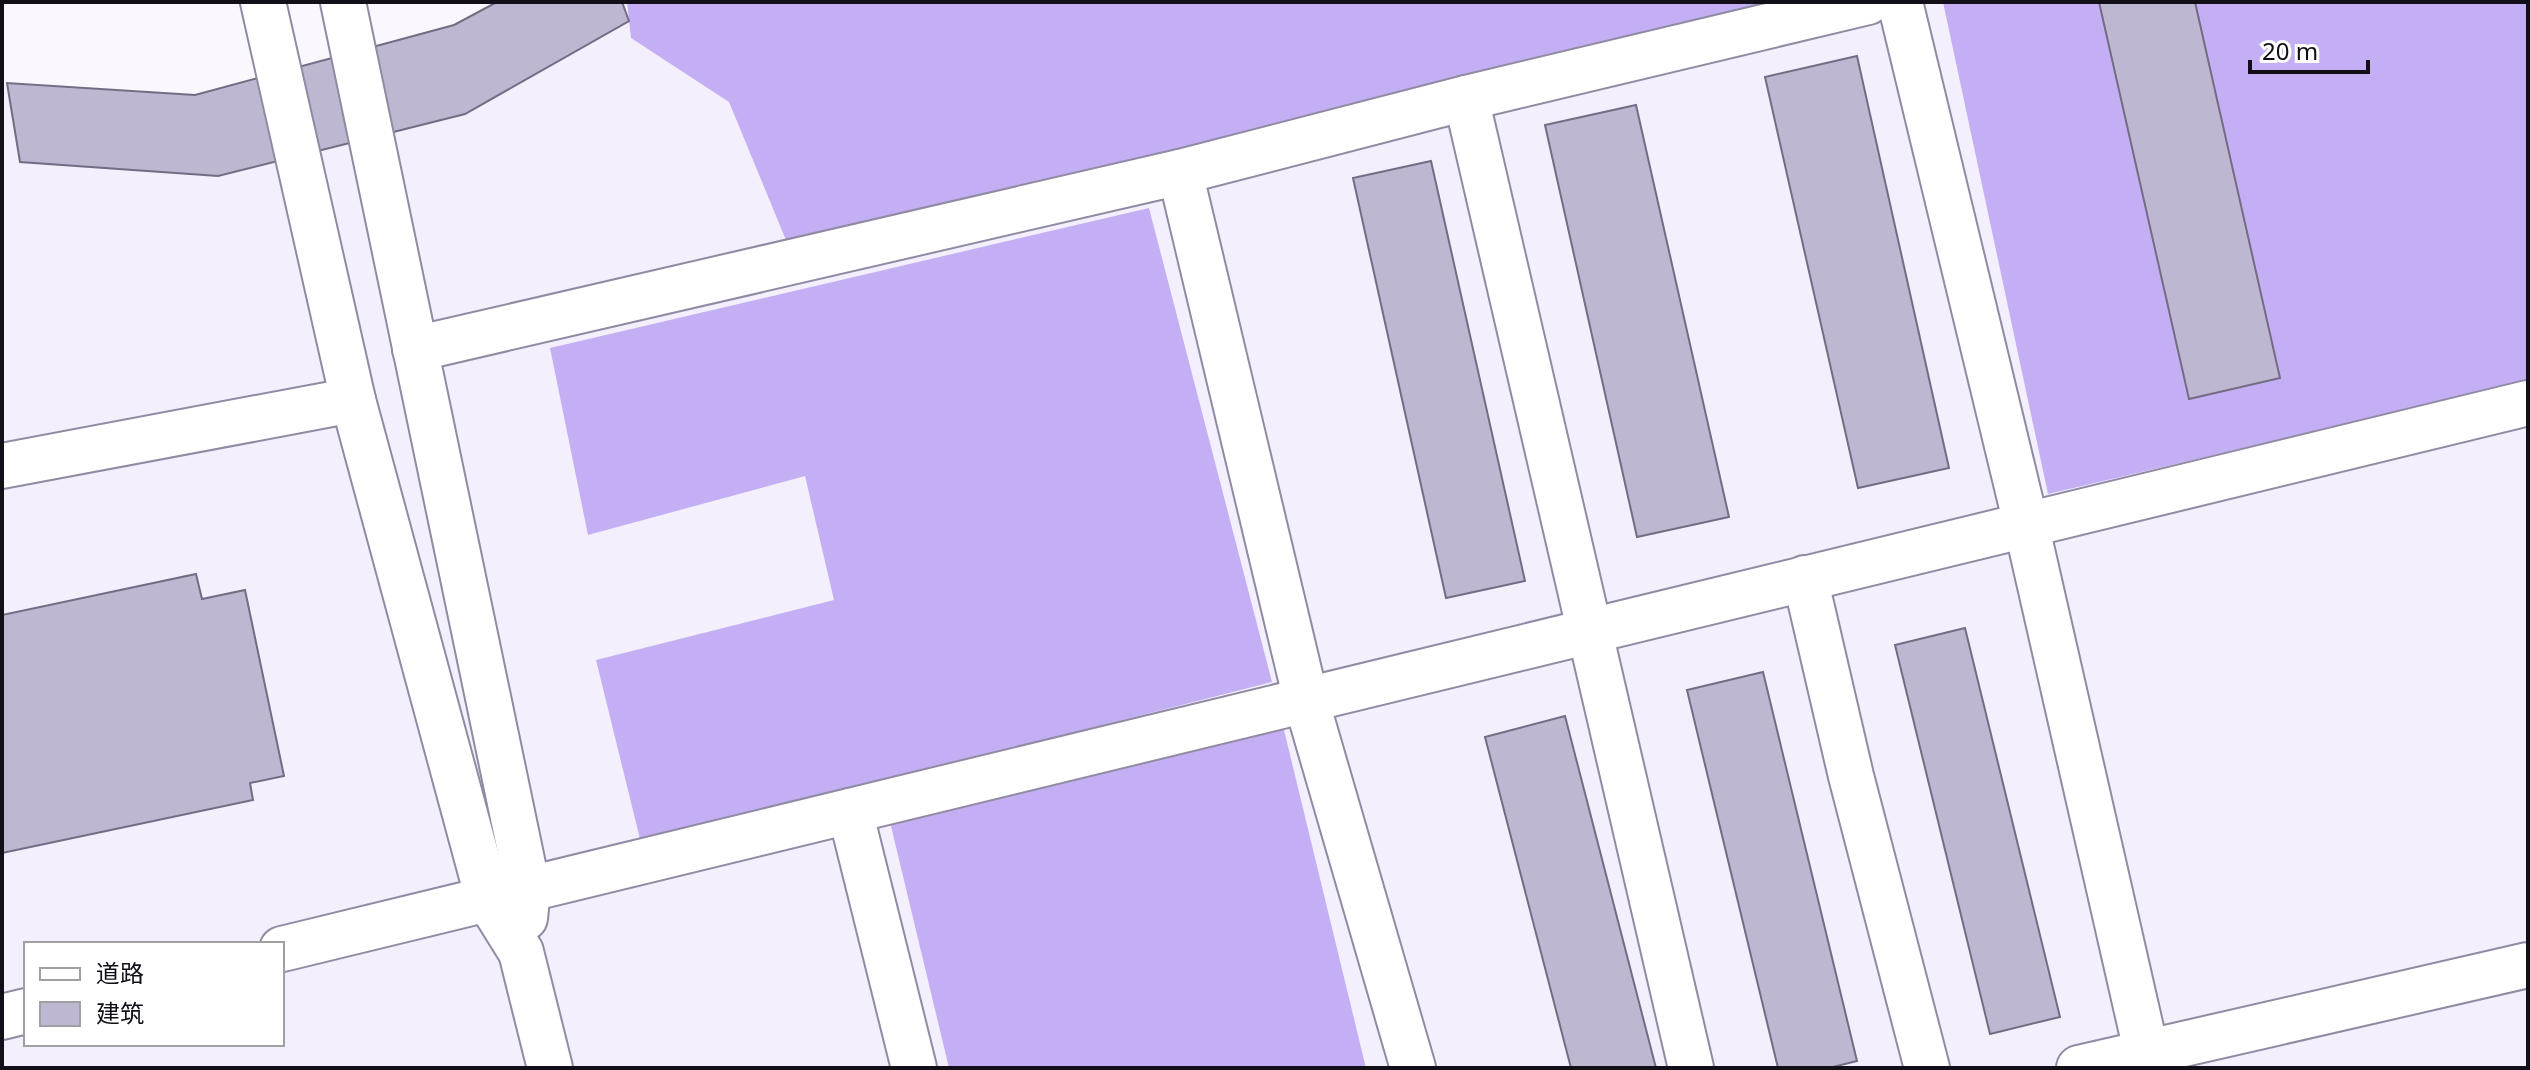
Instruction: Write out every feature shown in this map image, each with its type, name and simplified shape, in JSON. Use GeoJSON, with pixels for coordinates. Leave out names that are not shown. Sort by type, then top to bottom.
{"type":"FeatureCollection","features":[{"type":"Feature","properties":{"kind":"street"},"geometry":{"type":"LineString","coordinates":[[263,2],[353,400],[508,894]]}},
{"type":"Feature","properties":{"kind":"street"},"geometry":{"type":"LineString","coordinates":[[343,2],[415,349],[508,894],[550,1068]]}},
{"type":"Feature","properties":{"kind":"street"},"geometry":{"type":"LineString","coordinates":[[415,349],[1180,172],[1466,98],[1868,2]]}},
{"type":"Feature","properties":{"kind":"street"},"geometry":{"type":"LineString","coordinates":[[1900,2],[2026,524],[2149,1061]]}},
{"type":"Feature","properties":{"kind":"street"},"geometry":{"type":"LineString","coordinates":[[1466,98],[1587,631],[1691,1068]]}},
{"type":"Feature","properties":{"kind":"street"},"geometry":{"type":"LineString","coordinates":[[1180,172],[1306,700],[1413,1068]]}},
{"type":"Feature","properties":{"kind":"street"},"geometry":{"type":"LineString","coordinates":[[2,466],[353,400]]}},
{"type":"Feature","properties":{"kind":"street"},"geometry":{"type":"LineString","coordinates":[[284,949],[2528,403]]}},
{"type":"Feature","properties":{"kind":"street"},"geometry":{"type":"LineString","coordinates":[[1805,578],[1851,776],[1927,1068]]}},
{"type":"Feature","properties":{"kind":"street"},"geometry":{"type":"LineString","coordinates":[[850,811],[914,1068]]}},
{"type":"Feature","properties":{"kind":"street"},"geometry":{"type":"LineString","coordinates":[[2079,1068],[2149,1061],[2528,965]]}},
{"type":"Feature","properties":{"kind":"street"},"geometry":{"type":"LineString","coordinates":[[2,1017],[24,1012]]}},
{"type":"Feature","properties":{"kind":"shaded area"},"geometry":{"type":"Polygon","coordinates":[[[497,2],[2528,2],[2528,1068],[2,1068],[2,76],[8,83],[195,95],[454,25],[497,2]]]}},
{"type":"Feature","properties":{"kind":"shaded area"},"geometry":{"type":"Polygon","coordinates":[[[627,2],[1805,2],[786,240],[729,102],[631,38],[627,2]]]}},
{"type":"Feature","properties":{"kind":"shaded area"},"geometry":{"type":"Polygon","coordinates":[[[1943,2],[2528,2],[2528,381],[2048,494],[1943,2]]]}},
{"type":"Feature","properties":{"kind":"shaded area"},"geometry":{"type":"Polygon","coordinates":[[[1149,208],[1272,682],[641,843],[596,660],[834,600],[805,476],[588,535],[550,348],[1149,208]]]}},
{"type":"Feature","properties":{"kind":"shaded area"},"geometry":{"type":"Polygon","coordinates":[[[1283,726],[1366,1068],[949,1068],[890,822],[1283,726]]]}},
{"type":"Feature","properties":{"kind":"building"},"geometry":{"type":"Polygon","coordinates":[[[497,2],[622,2],[629,21],[465,114],[218,176],[20,162],[7,83],[195,95],[454,25],[497,2]]]}},
{"type":"Feature","properties":{"kind":"building"},"geometry":{"type":"Polygon","coordinates":[[[2099,2],[2195,2],[2280,378],[2189,399],[2099,2]]]}},
{"type":"Feature","properties":{"kind":"building"},"geometry":{"type":"Polygon","coordinates":[[[1857,56],[1949,468],[1858,488],[1765,77],[1857,56]]]}},
{"type":"Feature","properties":{"kind":"building"},"geometry":{"type":"Polygon","coordinates":[[[1636,105],[1729,517],[1637,537],[1545,125],[1636,105]]]}},
{"type":"Feature","properties":{"kind":"building"},"geometry":{"type":"Polygon","coordinates":[[[1431,161],[1525,581],[1446,598],[1353,178],[1431,161]]]}},
{"type":"Feature","properties":{"kind":"building"},"geometry":{"type":"Polygon","coordinates":[[[196,574],[202,599],[245,590],[284,776],[250,783],[253,800],[2,853],[2,615],[196,574]]]}},
{"type":"Feature","properties":{"kind":"building"},"geometry":{"type":"Polygon","coordinates":[[[1965,628],[2060,1017],[1990,1034],[1895,645],[1965,628]]]}},
{"type":"Feature","properties":{"kind":"building"},"geometry":{"type":"Polygon","coordinates":[[[1763,672],[1857,1061],[1829,1068],[1778,1068],[1687,690],[1763,672]]]}},
{"type":"Feature","properties":{"kind":"building"},"geometry":{"type":"Polygon","coordinates":[[[1565,716],[1656,1068],[1571,1068],[1485,737],[1565,716]]]}}]}
